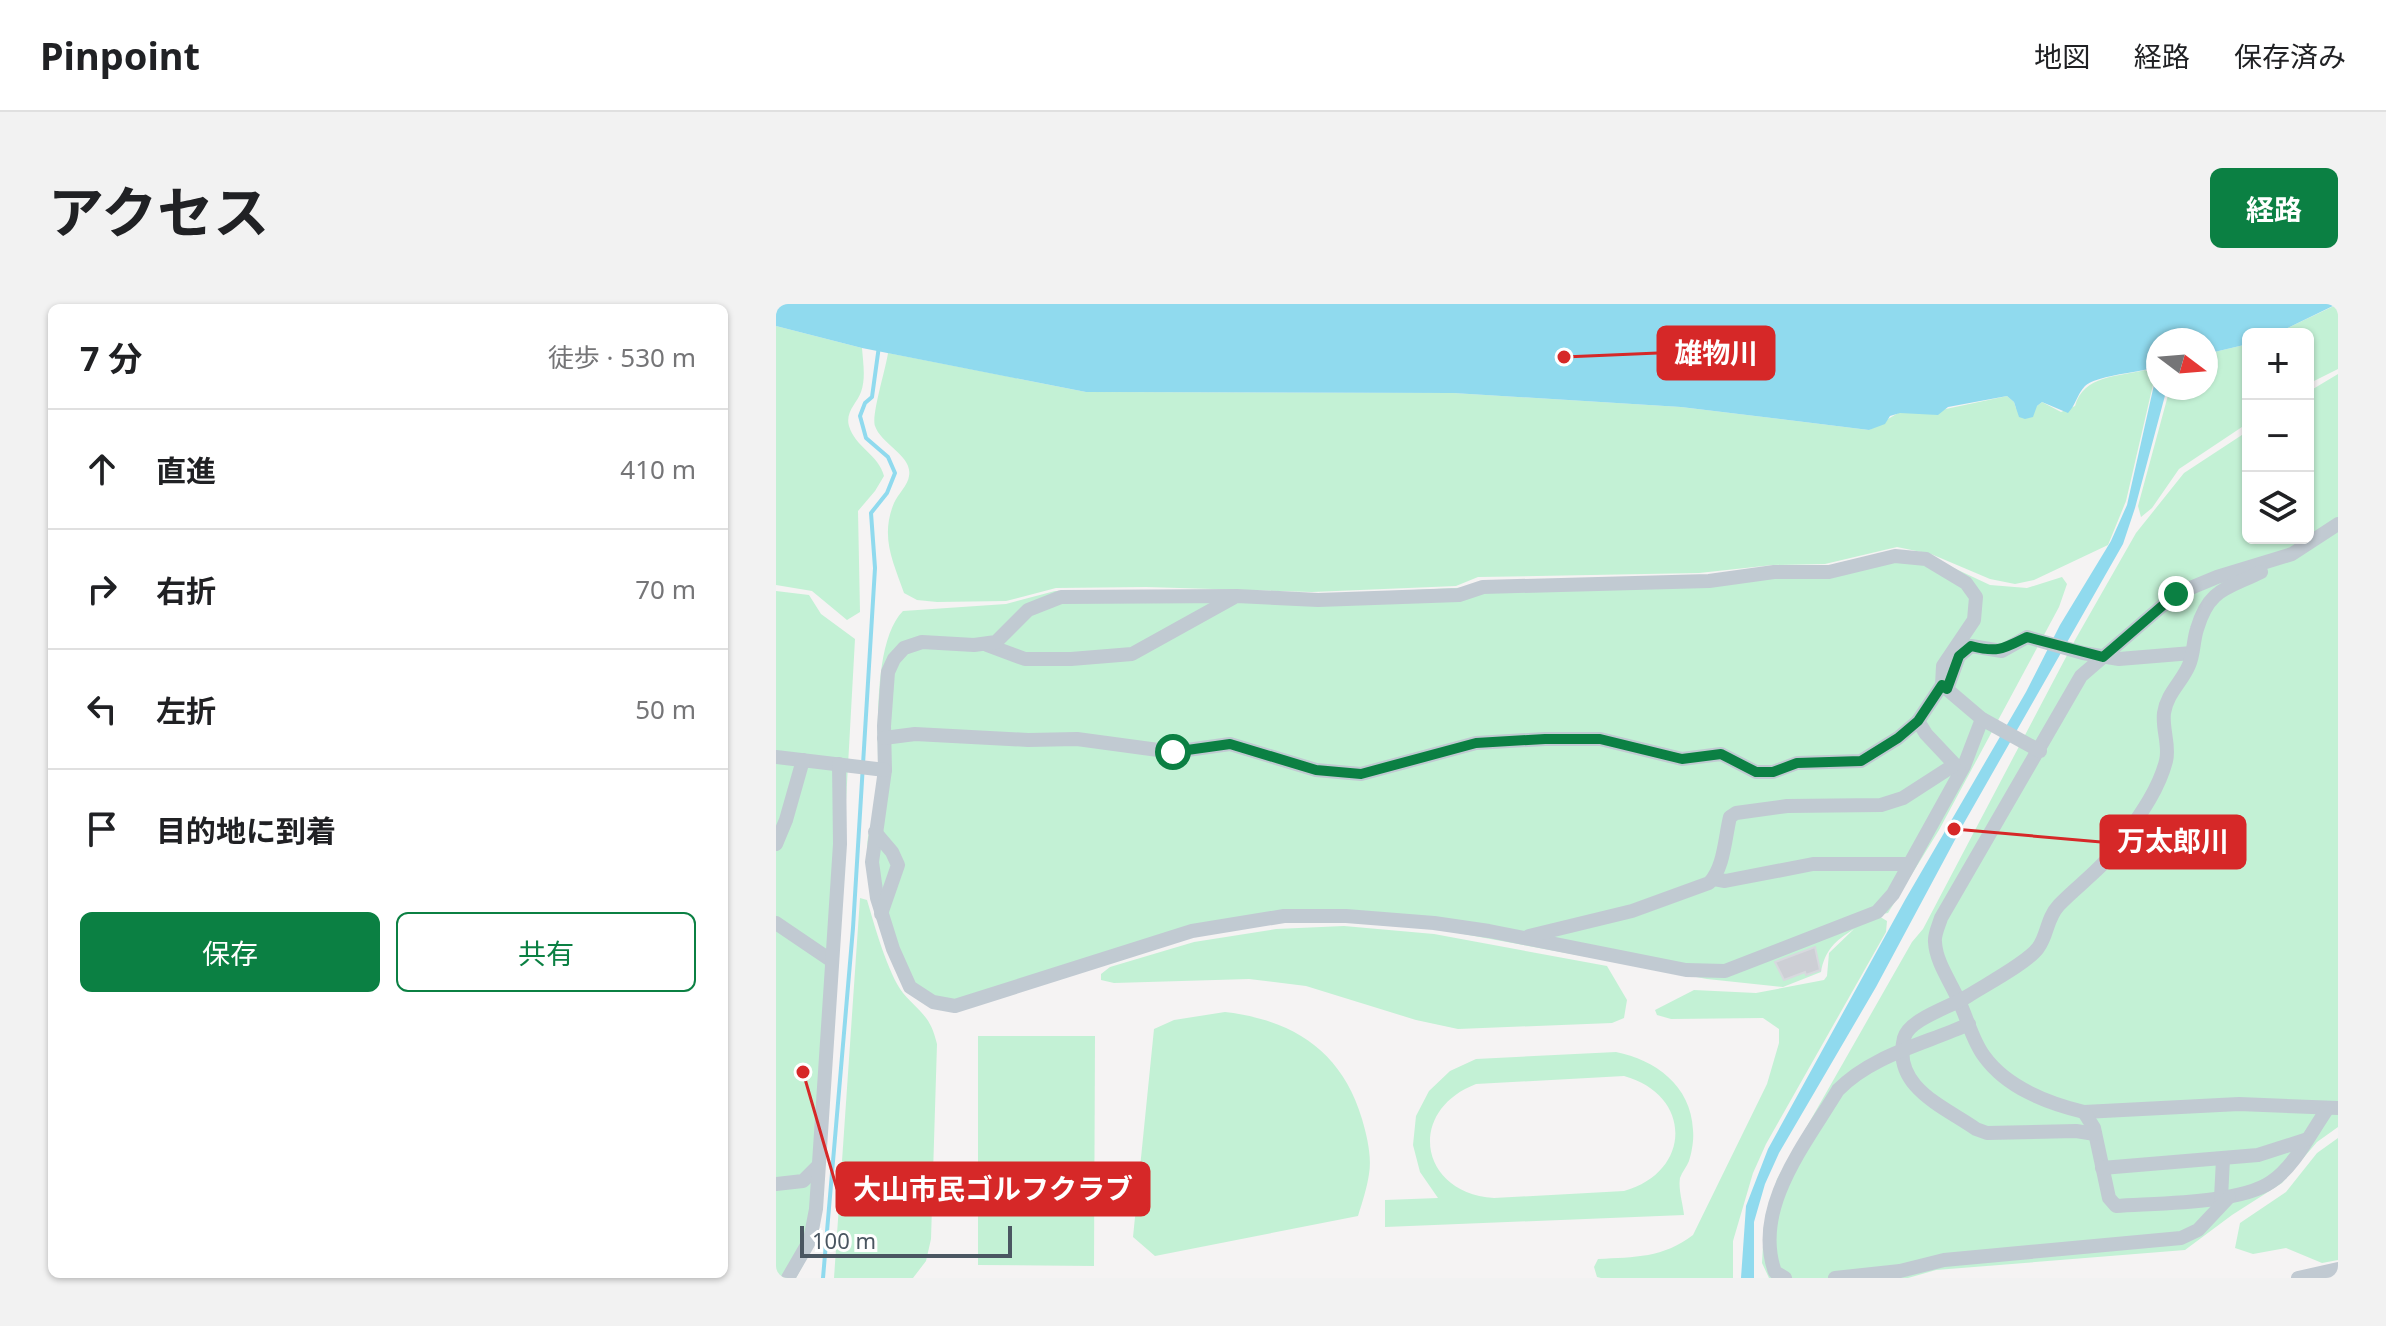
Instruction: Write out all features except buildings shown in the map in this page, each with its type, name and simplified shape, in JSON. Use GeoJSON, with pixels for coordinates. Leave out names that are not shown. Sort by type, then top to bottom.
{"type":"FeatureCollection","features":[{"type":"Feature","properties":{"kind":"street"},"geometry":{"type":"LineString","coordinates":[[2095,1134],[2076,1131],[1987,1133],[1976,1129],[1913,1086],[1905,1074],[1901,1052],[1905,1033],[1913,1024],[1960,1001],[2036,951],[2049,919],[2058,907],[2114,852],[2141,814],[2160,780],[2167,757],[2164,713],[2170,693],[2186,671],[2197,629],[2209,602],[2225,586],[2256,575],[2338,524]]}},
{"type":"Feature","properties":{"kind":"street"},"geometry":{"type":"LineString","coordinates":[[2292,554],[2217,577],[2176,594],[2081,676],[1941,918],[1935,941],[1942,968],[1960,1001],[1982,1054],[2019,1088],[2062,1107],[2084,1112],[2239,1104],[2333,1108]]}},
{"type":"Feature","properties":{"kind":"street"},"geometry":{"type":"LineString","coordinates":[[1983,720],[1893,894],[1877,912],[1725,971],[1686,970],[1524,937],[1434,923],[1346,916],[1284,916],[1192,931],[955,1006],[933,1002],[910,987],[881,914],[872,862],[883,770],[888,672],[894,659],[904,648],[922,642],[996,642],[1028,610],[1061,597],[1237,596],[1318,600],[1459,595],[1483,587],[1709,581],[1774,572],[1829,572],[1895,556],[1926,559],[1966,583],[1976,597],[1974,620],[1943,666],[1944,687],[1983,720],[2039,750]]}},
{"type":"Feature","properties":{"kind":"street"},"geometry":{"type":"LineString","coordinates":[[982,644],[1025,659],[1132,654],[1237,596]]}},
{"type":"Feature","properties":{"kind":"street"},"geometry":{"type":"LineString","coordinates":[[884,738],[915,734],[1028,740],[1077,739],[1173,752],[1230,744],[1316,770],[1361,774],[1476,743],[1600,739],[1682,759],[1721,754],[1756,772],[1773,772],[1797,763],[1861,761],[1898,738],[1918,721],[1944,687],[1959,656],[1971,646],[2002,651],[2027,637],[2103,657],[2159,657],[2192,653]]}},
{"type":"Feature","properties":{"kind":"street"},"geometry":{"type":"LineString","coordinates":[[1918,721],[1958,768]]}},
{"type":"Feature","properties":{"kind":"street"},"geometry":{"type":"LineString","coordinates":[[776,757],[883,770]]}},
{"type":"Feature","properties":{"kind":"street"},"geometry":{"type":"LineString","coordinates":[[776,844],[803,760]]}},
{"type":"Feature","properties":{"kind":"street"},"geometry":{"type":"LineString","coordinates":[[788,1278],[810,1240],[816,1209],[847,765]]}},
{"type":"Feature","properties":{"kind":"street"},"geometry":{"type":"LineString","coordinates":[[1524,937],[1632,911],[1709,883],[1714,879],[1730,817],[1736,813],[1787,806],[1881,805],[1903,798],[1958,768]]}},
{"type":"Feature","properties":{"kind":"street"},"geometry":{"type":"LineString","coordinates":[[875,832],[892,852],[898,865],[881,914]]}},
{"type":"Feature","properties":{"kind":"street"},"geometry":{"type":"LineString","coordinates":[[1714,879],[1725,881],[1813,864],[1909,864]]}},
{"type":"Feature","properties":{"kind":"street"},"geometry":{"type":"LineString","coordinates":[[776,923],[832,961]]}},
{"type":"Feature","properties":{"kind":"street"},"geometry":{"type":"LineString","coordinates":[[1785,1278],[1775,1272],[1770,1258],[1769,1237],[1781,1186],[1838,1090],[1850,1078],[1882,1059],[1969,1024]]}},
{"type":"Feature","properties":{"kind":"street"},"geometry":{"type":"LineString","coordinates":[[2084,1112],[2095,1134],[2109,1198],[2116,1206],[2225,1198],[2268,1184],[2283,1172],[2333,1108]]}},
{"type":"Feature","properties":{"kind":"street"},"geometry":{"type":"LineString","coordinates":[[2102,1168],[2258,1155],[2305,1140]]}},
{"type":"Feature","properties":{"kind":"street"},"geometry":{"type":"LineString","coordinates":[[1835,1278],[1900,1271],[1944,1260],[2181,1238],[2198,1230],[2225,1198],[2223,1159]]}},
{"type":"Feature","properties":{"kind":"street"},"geometry":{"type":"LineString","coordinates":[[776,1184],[803,1181],[818,1166]]}},
{"type":"Feature","properties":{"kind":"street"},"geometry":{"type":"LineString","coordinates":[[2298,1278],[2338,1269]]}},
{"type":"Feature","properties":{"kind":"green space"},"geometry":{"type":"Polygon","coordinates":[[[2338,304],[2338,369],[2314,381],[2314,328],[2288,328],[2338,304]]]}},
{"type":"Feature","properties":{"kind":"green space"},"geometry":{"type":"Polygon","coordinates":[[[776,326],[862,348],[863,387],[848,421],[856,440],[877,462],[884,476],[858,511],[860,612],[847,620],[812,591],[776,585],[776,326]]]}},
{"type":"Feature","properties":{"kind":"green space"},"geometry":{"type":"Polygon","coordinates":[[[2242,345],[2242,427],[2179,469],[2152,508],[2141,517],[2138,506],[2167,400],[2218,400],[2218,351],[2242,345]]]}},
{"type":"Feature","properties":{"kind":"green space"},"geometry":{"type":"Polygon","coordinates":[[[888,353],[1086,392],[1453,393],[1681,407],[1869,430],[1900,412],[1927,413],[2007,396],[2016,408],[2037,406],[2042,402],[2061,412],[2075,406],[2079,396],[2094,383],[2145,370],[2146,400],[2149,400],[2126,501],[2108,545],[2034,580],[2015,584],[1990,579],[1931,554],[1897,547],[1825,564],[1773,565],[1699,573],[1478,577],[1456,586],[1312,592],[1146,587],[1056,588],[1006,601],[937,602],[917,600],[904,593],[892,559],[888,538],[890,515],[907,483],[909,469],[902,456],[883,439],[875,426],[888,353]]]}},
{"type":"Feature","properties":{"kind":"green space"},"geometry":{"type":"Polygon","coordinates":[[[2338,374],[2338,1127],[2317,1142],[2282,1183],[2185,1250],[1936,1270],[1908,1278],[1769,1278],[1762,1263],[1764,1227],[1777,1179],[1912,942],[1923,929],[2075,640],[2136,533],[2184,473],[2242,435],[2242,544],[2314,544],[2314,388],[2338,374]]]}},
{"type":"Feature","properties":{"kind":"green space"},"geometry":{"type":"Polygon","coordinates":[[[1926,555],[1990,585],[2027,588],[2062,577],[2067,584],[2059,607],[1939,830],[1888,913],[1877,915],[1887,921],[1886,932],[1766,1144],[1753,1173],[1733,1241],[1733,1278],[1601,1278],[1597,1277],[1594,1267],[1598,1259],[1660,1252],[1693,1235],[1767,1084],[1779,1043],[1779,1029],[1763,1018],[1671,1019],[1657,1015],[1655,1010],[1694,990],[1756,993],[1824,980],[1829,953],[1854,929],[1832,947],[1825,958],[1821,972],[1783,987],[1707,979],[1436,929],[1347,920],[1288,922],[1196,935],[958,1011],[905,990],[893,961],[875,905],[867,846],[878,789],[881,670],[893,626],[903,611],[1006,604],[1055,591],[1147,590],[1312,595],[1702,576],[1827,567],[1926,555]]]}},
{"type":"Feature","properties":{"kind":"green space"},"geometry":{"type":"Polygon","coordinates":[[[776,591],[809,595],[821,614],[855,639],[839,928],[815,1243],[796,1278],[776,1278],[776,591]]]}},
{"type":"Feature","properties":{"kind":"green space"},"geometry":{"type":"Polygon","coordinates":[[[860,898],[867,900],[897,985],[928,1021],[937,1044],[931,1239],[926,1261],[913,1278],[834,1278],[860,898]]]}},
{"type":"Feature","properties":{"kind":"green space"},"geometry":{"type":"Polygon","coordinates":[[[1344,926],[1434,934],[1607,966],[1627,1000],[1624,1018],[1612,1023],[1458,1029],[1416,1020],[1306,986],[1249,979],[1114,983],[1101,980],[1101,974],[1110,967],[1194,942],[1276,929],[1344,926]]]}},
{"type":"Feature","properties":{"kind":"green space"},"geometry":{"type":"Polygon","coordinates":[[[1225,1012],[1250,1016],[1293,1031],[1328,1057],[1342,1075],[1362,1119],[1369,1154],[1368,1179],[1358,1216],[1155,1256],[1133,1237],[1154,1029],[1174,1020],[1225,1012]]]}},
{"type":"Feature","properties":{"kind":"green space"},"geometry":{"type":"Polygon","coordinates":[[[978,1036],[1095,1036],[1094,1266],[978,1265],[978,1036]]]}},
{"type":"Feature","properties":{"kind":"green space"},"geometry":{"type":"Polygon","coordinates":[[[1616,1052],[1657,1068],[1678,1088],[1691,1114],[1692,1150],[1680,1182],[1684,1215],[1385,1227],[1385,1200],[1438,1198],[1420,1172],[1413,1145],[1416,1116],[1429,1091],[1450,1071],[1476,1059],[1616,1052]],[[1624,1076],[1476,1084],[1454,1096],[1439,1112],[1431,1131],[1431,1149],[1437,1167],[1450,1182],[1469,1193],[1494,1198],[1624,1191],[1646,1181],[1662,1168],[1672,1151],[1675,1134],[1672,1116],[1663,1099],[1647,1086],[1624,1076]]]}},
{"type":"Feature","properties":{"kind":"green space"},"geometry":{"type":"Polygon","coordinates":[[[2338,1138],[2338,1260],[2322,1263],[2286,1248],[2253,1254],[2235,1248],[2240,1223],[2286,1192],[2317,1153],[2338,1138]]]}},
{"type":"Feature","properties":{"kind":"water"},"geometry":{"type":"Polygon","coordinates":[[[776,304],[2337,304],[2287,328],[2242,328],[2242,345],[2218,351],[2218,328],[2146,328],[2146,369],[2090,383],[2082,389],[2068,413],[2042,402],[2033,417],[2025,419],[2019,417],[2014,402],[2007,396],[1948,407],[1938,415],[1900,413],[1890,416],[1885,424],[1869,430],[1681,407],[1453,393],[1086,392],[862,348],[776,326],[776,304]]]}},
{"type":"Feature","properties":{"kind":"water"},"geometry":{"type":"Polygon","coordinates":[[[2151,400],[2164,400],[2123,544],[1964,823],[1876,987],[1779,1153],[1765,1184],[1754,1222],[1754,1278],[1741,1278],[1746,1206],[1768,1149],[1905,900],[2026,692],[2060,625],[2111,541],[2127,505],[2151,400]]]}},
{"type":"Feature","properties":{"kind":"waterway"},"geometry":{"type":"LineString","coordinates":[[823,1278],[853,928],[875,568],[871,513],[887,493],[895,473],[888,457],[866,438],[860,416],[865,403],[872,397],[879,346]]}},
{"type":"Feature","properties":{"kind":"place","name":"雄物川"},"geometry":{"type":"Point","coordinates":[1564,357]}},
{"type":"Feature","properties":{"kind":"place","name":"万太郎川"},"geometry":{"type":"Point","coordinates":[1954,829]}},
{"type":"Feature","properties":{"kind":"place","name":"大山市民ゴルフクラブ"},"geometry":{"type":"Point","coordinates":[803,1072]}},
{"type":"Feature","properties":{"kind":"route"},"geometry":{"type":"LineString","coordinates":[[1173,752],[1230,744],[1316,770],[1361,774],[1476,743],[1545,739],[1600,739],[1682,759],[1721,754],[1756,772],[1773,772],[1797,763],[1861,761],[1898,738],[1918,721],[1942,685],[1947,689],[1959,656],[1971,646],[2002,651],[2027,637],[2103,657],[2176,594]]}}]}
